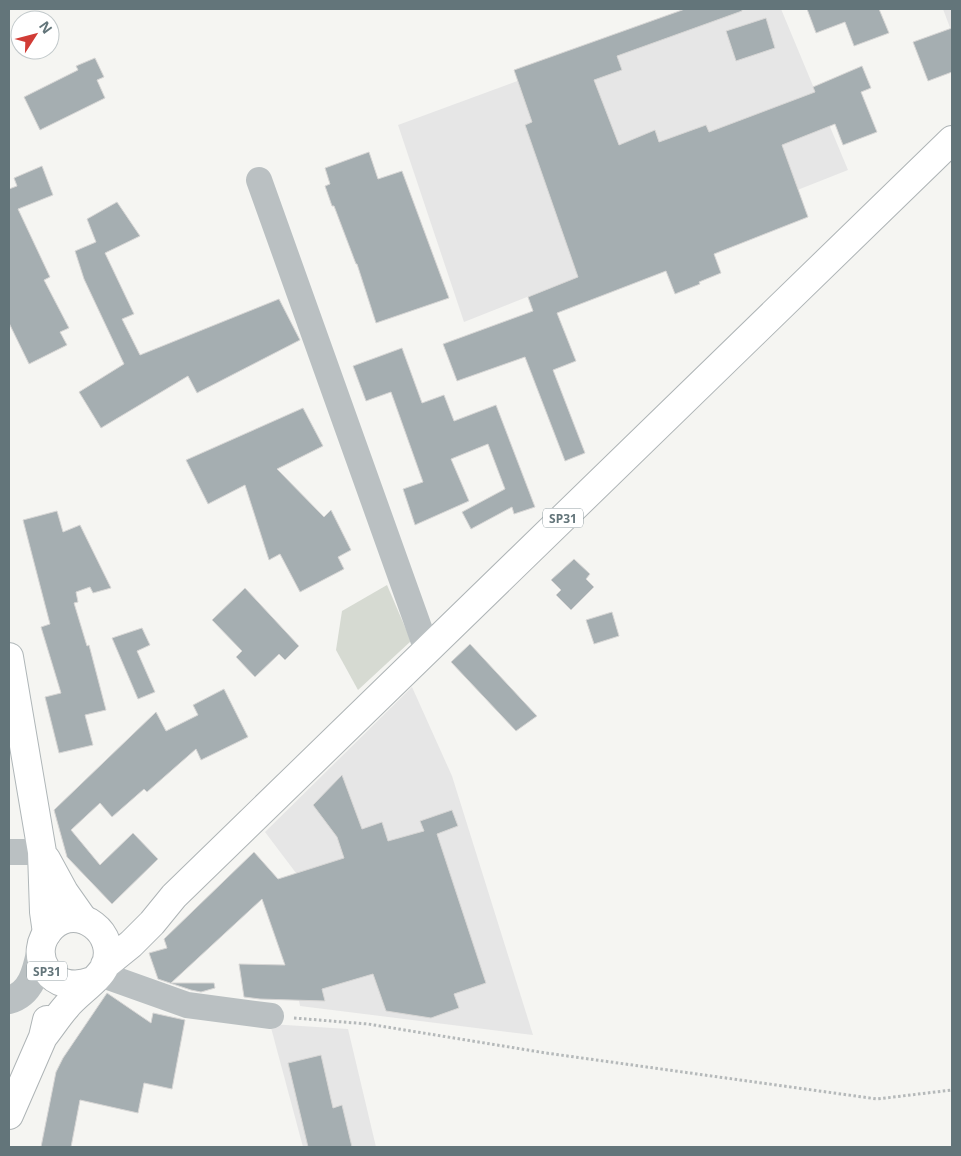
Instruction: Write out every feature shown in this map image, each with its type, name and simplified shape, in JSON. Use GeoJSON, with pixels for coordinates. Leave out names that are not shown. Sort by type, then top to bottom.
{"type":"FeatureCollection","features":[{"type":"Feature","properties":{"kind":"main road","name":"SP31"},"geometry":{"type":"LineString","coordinates":[[43,1038],[66,1006],[152,924],[174,896],[952,140]]}},
{"type":"Feature","properties":{"kind":"main road"},"geometry":{"type":"LineString","coordinates":[[9,657],[42,852],[44,938]]}},
{"type":"Feature","properties":{"kind":"main road"},"geometry":{"type":"LineString","coordinates":[[42,852],[64,892],[91,924],[104,936],[108,946],[108,956],[99,973]]}},
{"type":"Feature","properties":{"kind":"main road","name":"SP31"},"geometry":{"type":"LineString","coordinates":[[99,973],[82,985],[71,986],[60,982],[52,976],[41,956],[44,938],[54,925],[63,920],[73,918],[91,924],[125,925],[147,916],[174,896]]}},
{"type":"Feature","properties":{"kind":"main road","name":"SP31"},"geometry":{"type":"LineString","coordinates":[[9,1115],[43,1038],[51,1002],[52,976]]}},
{"type":"Feature","properties":{"kind":"street"},"geometry":{"type":"LineString","coordinates":[[259,180],[427,650]]}},
{"type":"Feature","properties":{"kind":"street"},"geometry":{"type":"LineString","coordinates":[[9,852],[42,852]]}},
{"type":"Feature","properties":{"kind":"street"},"geometry":{"type":"LineString","coordinates":[[9,1000],[22,993],[34,978],[44,938]]}},
{"type":"Feature","properties":{"kind":"street"},"geometry":{"type":"LineString","coordinates":[[99,973],[186,1004],[270,1016]]}},
{"type":"Feature","properties":{"kind":"path"},"geometry":{"type":"LineString","coordinates":[[270,1016],[368,1024],[546,1053],[877,1099],[952,1090]]}},
{"type":"Feature","properties":{"kind":"shaded area"},"geometry":{"type":"Polygon","coordinates":[[[713,9],[781,9],[848,170],[464,322],[398,125],[713,9]]]}},
{"type":"Feature","properties":{"kind":"shaded area"},"geometry":{"type":"Polygon","coordinates":[[[943,9],[952,9],[952,33],[943,9]]]}},
{"type":"Feature","properties":{"kind":"shaded area"},"geometry":{"type":"Polygon","coordinates":[[[387,585],[411,641],[358,690],[336,650],[342,611],[387,585]]]}},
{"type":"Feature","properties":{"kind":"shaded area"},"geometry":{"type":"Polygon","coordinates":[[[412,687],[452,776],[533,1035],[300,1006],[279,897],[296,873],[265,832],[412,687]]]}},
{"type":"Feature","properties":{"kind":"shaded area"},"geometry":{"type":"Polygon","coordinates":[[[270,1024],[348,1029],[376,1147],[303,1147],[270,1024]]]}},
{"type":"Feature","properties":{"kind":"building"},"geometry":{"type":"Polygon","coordinates":[[[685,9],[742,9],[742,11],[617,56],[622,70],[594,80],[619,145],[655,130],[659,142],[706,125],[709,132],[815,92],[813,87],[862,66],[871,88],[861,92],[877,132],[843,145],[835,124],[782,145],[808,217],[714,254],[721,273],[675,294],[666,271],[557,313],[576,361],[553,370],[585,453],[565,461],[525,357],[457,381],[443,344],[533,311],[528,297],[578,277],[525,125],[532,122],[514,70],[685,9]]]}},
{"type":"Feature","properties":{"kind":"building"},"geometry":{"type":"Polygon","coordinates":[[[807,9],[879,9],[889,33],[854,46],[845,22],[816,33],[807,9]]]}},
{"type":"Feature","properties":{"kind":"building"},"geometry":{"type":"Polygon","coordinates":[[[766,18],[775,48],[736,61],[726,31],[766,18]]]}},
{"type":"Feature","properties":{"kind":"building"},"geometry":{"type":"Polygon","coordinates":[[[952,28],[952,72],[928,81],[913,42],[952,28]]]}},
{"type":"Feature","properties":{"kind":"building"},"geometry":{"type":"Polygon","coordinates":[[[95,58],[104,77],[97,80],[105,98],[40,130],[24,97],[78,70],[76,66],[95,58]]]}},
{"type":"Feature","properties":{"kind":"building"},"geometry":{"type":"Polygon","coordinates":[[[369,152],[378,179],[402,171],[449,298],[376,323],[357,264],[325,186],[330,184],[325,168],[369,152]]]}},
{"type":"Feature","properties":{"kind":"building"},"geometry":{"type":"Polygon","coordinates":[[[42,166],[53,195],[18,209],[50,277],[44,280],[69,328],[60,332],[67,345],[29,364],[9,323],[9,189],[17,186],[14,178],[42,166]]]}},
{"type":"Feature","properties":{"kind":"building"},"geometry":{"type":"Polygon","coordinates":[[[117,202],[140,236],[105,253],[134,314],[122,319],[140,355],[279,299],[300,340],[197,393],[188,376],[101,428],[79,392],[124,364],[84,279],[75,251],[96,242],[87,219],[117,202]]]}},
{"type":"Feature","properties":{"kind":"building"},"geometry":{"type":"Polygon","coordinates":[[[402,348],[422,403],[444,395],[454,421],[496,405],[535,507],[514,514],[512,507],[471,529],[462,512],[505,489],[488,444],[451,459],[469,501],[415,525],[403,489],[423,482],[391,392],[366,401],[353,366],[402,348]]]}},
{"type":"Feature","properties":{"kind":"building"},"geometry":{"type":"Polygon","coordinates":[[[303,408],[323,446],[277,469],[324,517],[331,510],[351,550],[338,557],[344,569],[300,592],[280,554],[269,560],[245,485],[208,504],[186,460],[303,408]]]}},
{"type":"Feature","properties":{"kind":"building"},"geometry":{"type":"Polygon","coordinates":[[[57,511],[63,532],[80,525],[111,588],[93,593],[90,587],[76,592],[78,602],[74,603],[87,646],[89,645],[106,710],[85,715],[93,745],[59,753],[45,697],[61,693],[41,627],[50,624],[23,520],[57,511]]]}},
{"type":"Feature","properties":{"kind":"building"},"geometry":{"type":"Polygon","coordinates":[[[574,559],[590,574],[586,579],[594,587],[571,610],[556,595],[561,590],[551,580],[574,559]]]}},
{"type":"Feature","properties":{"kind":"building"},"geometry":{"type":"Polygon","coordinates":[[[245,588],[299,646],[285,660],[279,654],[255,677],[236,657],[242,651],[212,620],[245,588]]]}},
{"type":"Feature","properties":{"kind":"building"},"geometry":{"type":"Polygon","coordinates":[[[612,612],[619,636],[594,644],[586,620],[612,612]]]}},
{"type":"Feature","properties":{"kind":"building"},"geometry":{"type":"Polygon","coordinates":[[[142,628],[150,645],[137,651],[155,692],[138,699],[112,638],[142,628]]]}},
{"type":"Feature","properties":{"kind":"building"},"geometry":{"type":"Polygon","coordinates":[[[470,644],[537,716],[516,731],[451,662],[470,644]]]}},
{"type":"Feature","properties":{"kind":"building"},"geometry":{"type":"Polygon","coordinates":[[[224,689],[248,737],[201,760],[196,749],[147,792],[144,789],[112,817],[100,803],[71,830],[100,865],[133,833],[158,859],[112,904],[67,857],[54,810],[156,712],[166,731],[198,715],[193,705],[224,689]]]}},
{"type":"Feature","properties":{"kind":"building"},"geometry":{"type":"Polygon","coordinates":[[[342,775],[362,829],[382,822],[388,841],[424,831],[420,821],[452,810],[458,826],[437,834],[486,983],[454,994],[459,1008],[431,1018],[386,1011],[373,974],[322,989],[325,1001],[244,997],[239,964],[285,965],[262,899],[171,983],[214,983],[215,988],[201,992],[191,990],[158,979],[149,953],[167,948],[164,939],[254,852],[278,879],[344,858],[337,837],[313,805],[342,775]]]}},
{"type":"Feature","properties":{"kind":"building"},"geometry":{"type":"Polygon","coordinates":[[[107,993],[151,1023],[153,1013],[185,1020],[172,1089],[144,1083],[138,1113],[80,1100],[71,1147],[41,1147],[56,1072],[63,1058],[107,993]]]}},
{"type":"Feature","properties":{"kind":"building"},"geometry":{"type":"Polygon","coordinates":[[[321,1055],[333,1108],[342,1105],[352,1147],[308,1147],[288,1063],[321,1055]]]}}]}
